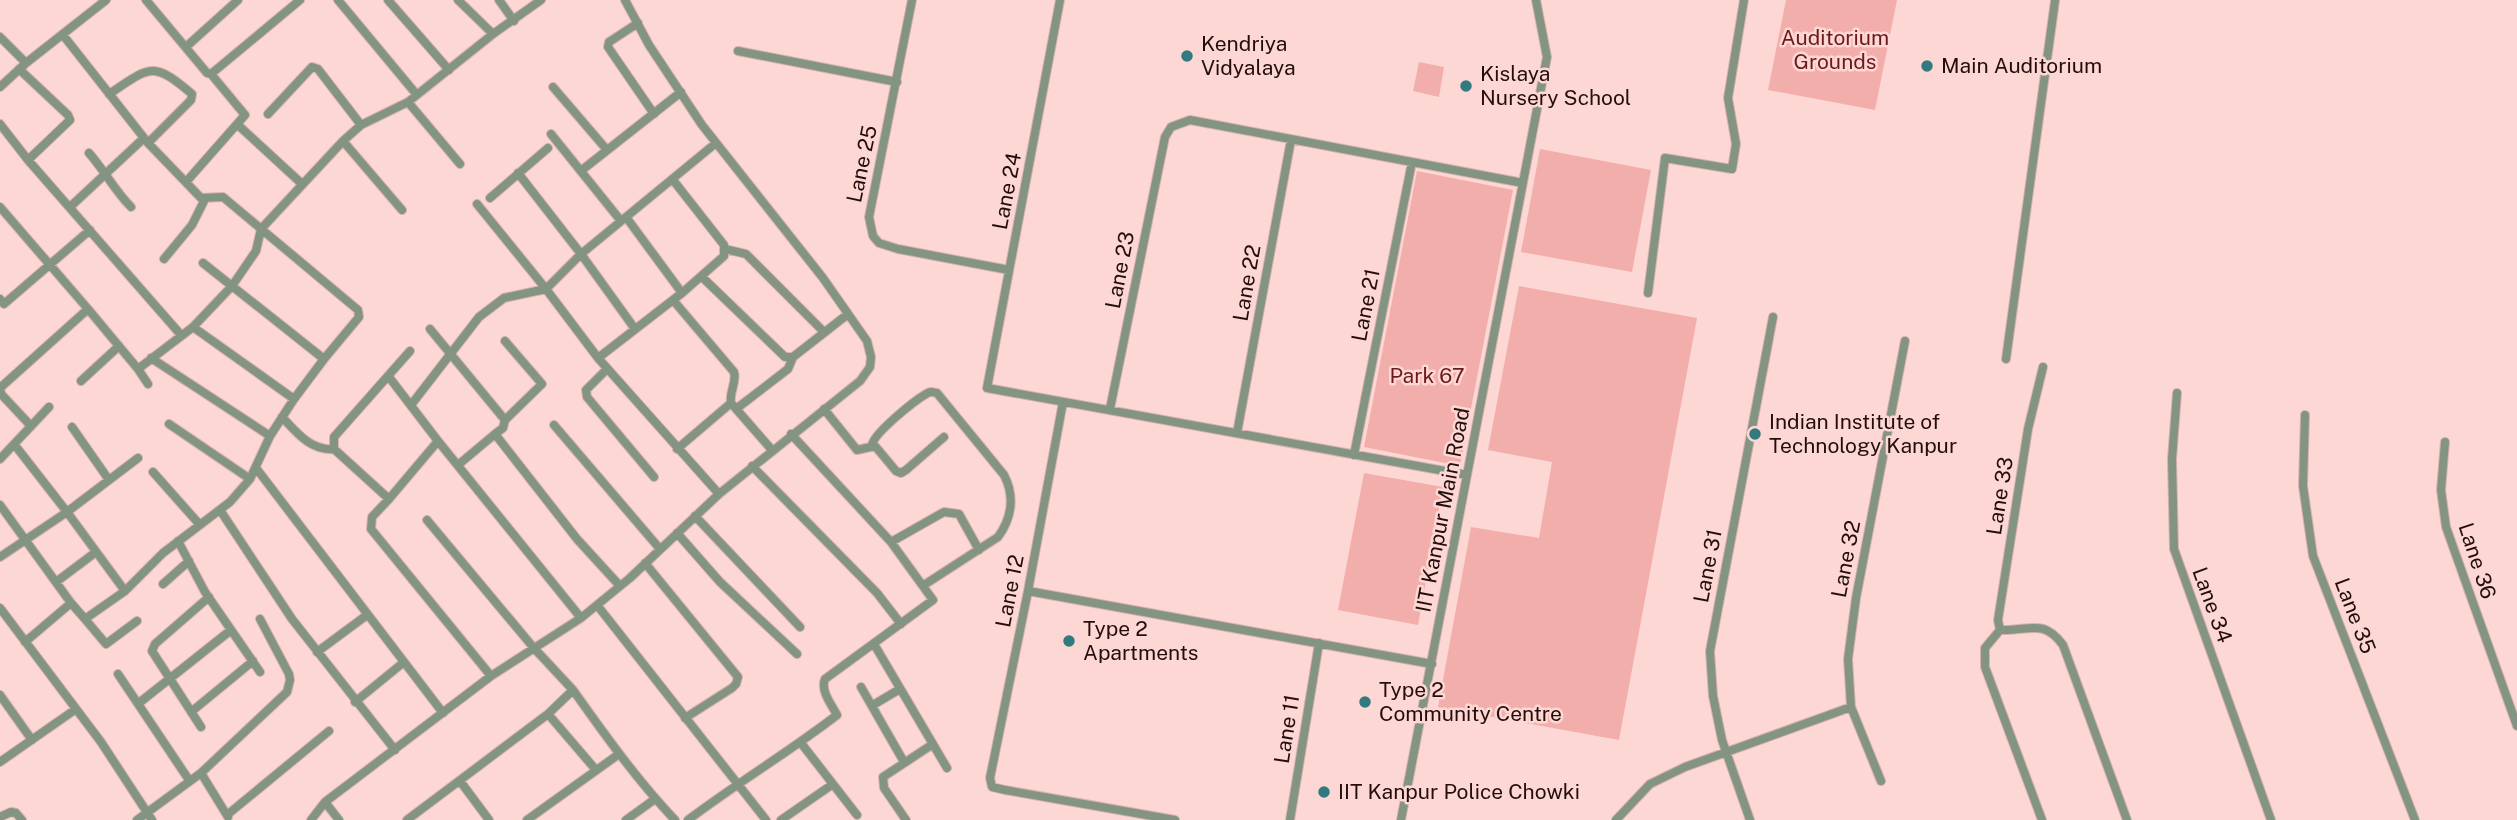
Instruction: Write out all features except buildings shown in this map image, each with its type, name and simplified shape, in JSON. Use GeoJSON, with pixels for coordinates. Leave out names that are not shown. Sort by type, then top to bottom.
{"type":"FeatureCollection","features":[{"type":"Feature","properties":{"kind":"street"},"geometry":{"type":"LineString","coordinates":[[0,87],[22,66],[106,0]]}},
{"type":"Feature","properties":{"kind":"street"},"geometry":{"type":"LineString","coordinates":[[146,0],[245,115],[186,182]]}},
{"type":"Feature","properties":{"kind":"street"},"geometry":{"type":"LineString","coordinates":[[187,46],[238,0]]}},
{"type":"Feature","properties":{"kind":"street"},"geometry":{"type":"LineString","coordinates":[[211,74],[300,0]]}},
{"type":"Feature","properties":{"kind":"street"},"geometry":{"type":"LineString","coordinates":[[338,0],[417,95]]}},
{"type":"Feature","properties":{"kind":"street"},"geometry":{"type":"LineString","coordinates":[[388,0],[449,70]]}},
{"type":"Feature","properties":{"kind":"street"},"geometry":{"type":"LineString","coordinates":[[458,0],[493,34]]}},
{"type":"Feature","properties":{"kind":"street"},"geometry":{"type":"LineString","coordinates":[[499,0],[514,21]]}},
{"type":"Feature","properties":{"kind":"street"},"geometry":{"type":"LineString","coordinates":[[138,369],[193,327],[232,286],[256,251],[261,229],[342,141],[361,125],[408,102],[493,34],[541,0]]}},
{"type":"Feature","properties":{"kind":"street"},"geometry":{"type":"LineString","coordinates":[[311,820],[325,802],[491,676],[581,618],[620,586],[719,494],[860,381],[870,367],[871,357],[867,341],[823,278],[716,143],[649,45],[625,0]]}},
{"type":"Feature","properties":{"kind":"street","name":"Lane 25"},"geometry":{"type":"LineString","coordinates":[[912,0],[869,217],[873,236],[879,243],[898,249],[1009,270]]}},
{"type":"Feature","properties":{"kind":"street","name":"Lane 24"},"geometry":{"type":"LineString","coordinates":[[1060,0],[987,388],[1063,402]]}},
{"type":"Feature","properties":{"kind":"street","name":"IIT Kanpur Main Road"},"geometry":{"type":"LineString","coordinates":[[1401,820],[1547,57],[1536,0]]}},
{"type":"Feature","properties":{"kind":"street"},"geometry":{"type":"LineString","coordinates":[[1648,293],[1665,158],[1732,169],[1736,144],[1728,98],[1744,0]]}},
{"type":"Feature","properties":{"kind":"street"},"geometry":{"type":"LineString","coordinates":[[2006,359],[2055,1]]}},
{"type":"Feature","properties":{"kind":"street"},"geometry":{"type":"LineString","coordinates":[[638,23],[609,42],[608,47],[654,114]]}},
{"type":"Feature","properties":{"kind":"street"},"geometry":{"type":"LineString","coordinates":[[64,35],[146,140],[205,199]]}},
{"type":"Feature","properties":{"kind":"street"},"geometry":{"type":"LineString","coordinates":[[0,37],[70,120],[28,160]]}},
{"type":"Feature","properties":{"kind":"street"},"geometry":{"type":"LineString","coordinates":[[738,51],[897,82]]}},
{"type":"Feature","properties":{"kind":"street"},"geometry":{"type":"LineString","coordinates":[[268,114],[312,67],[318,69],[361,125]]}},
{"type":"Feature","properties":{"kind":"street"},"geometry":{"type":"LineString","coordinates":[[70,207],[191,100],[192,94],[170,75],[151,70],[142,72],[109,94]]}},
{"type":"Feature","properties":{"kind":"street"},"geometry":{"type":"LineString","coordinates":[[553,87],[607,150]]}},
{"type":"Feature","properties":{"kind":"street"},"geometry":{"type":"LineString","coordinates":[[582,170],[681,92]]}},
{"type":"Feature","properties":{"kind":"street"},"geometry":{"type":"LineString","coordinates":[[408,102],[460,164]]}},
{"type":"Feature","properties":{"kind":"street","name":"Lane 23"},"geometry":{"type":"LineString","coordinates":[[1110,409],[1165,137],[1171,127],[1190,120],[1291,140]]}},
{"type":"Feature","properties":{"kind":"street"},"geometry":{"type":"LineString","coordinates":[[0,124],[28,160],[181,335]]}},
{"type":"Feature","properties":{"kind":"street"},"geometry":{"type":"LineString","coordinates":[[238,125],[301,183]]}},
{"type":"Feature","properties":{"kind":"street"},"geometry":{"type":"LineString","coordinates":[[551,134],[624,219],[682,293]]}},
{"type":"Feature","properties":{"kind":"street"},"geometry":{"type":"LineString","coordinates":[[1291,140],[1523,183]]}},
{"type":"Feature","properties":{"kind":"street","name":"Lane 22"},"geometry":{"type":"LineString","coordinates":[[1237,433],[1291,140]]}},
{"type":"Feature","properties":{"kind":"street"},"geometry":{"type":"LineString","coordinates":[[342,141],[402,210]]}},
{"type":"Feature","properties":{"kind":"street"},"geometry":{"type":"LineString","coordinates":[[411,405],[479,317],[504,298],[546,289],[581,254],[716,143]]}},
{"type":"Feature","properties":{"kind":"street"},"geometry":{"type":"LineString","coordinates":[[489,198],[548,148]]}},
{"type":"Feature","properties":{"kind":"street"},"geometry":{"type":"LineString","coordinates":[[89,153],[107,173],[119,195],[131,207]]}},
{"type":"Feature","properties":{"kind":"street","name":"Lane 21"},"geometry":{"type":"LineString","coordinates":[[1354,455],[1412,162]]}},
{"type":"Feature","properties":{"kind":"street"},"geometry":{"type":"LineString","coordinates":[[519,173],[635,330]]}},
{"type":"Feature","properties":{"kind":"street"},"geometry":{"type":"LineString","coordinates":[[598,358],[702,277],[724,256],[724,245],[673,180]]}},
{"type":"Feature","properties":{"kind":"street"},"geometry":{"type":"LineString","coordinates":[[85,620],[125,591],[163,553],[230,502],[250,479],[270,436],[294,399],[359,317],[358,310],[223,197],[205,199]]}},
{"type":"Feature","properties":{"kind":"street"},"geometry":{"type":"LineString","coordinates":[[164,259],[192,225],[205,199]]}},
{"type":"Feature","properties":{"kind":"street"},"geometry":{"type":"LineString","coordinates":[[477,204],[607,369],[719,494]]}},
{"type":"Feature","properties":{"kind":"street"},"geometry":{"type":"LineString","coordinates":[[0,207],[119,346],[148,384]]}},
{"type":"Feature","properties":{"kind":"street"},"geometry":{"type":"LineString","coordinates":[[1,304],[90,230]]}},
{"type":"Feature","properties":{"kind":"street"},"geometry":{"type":"LineString","coordinates":[[725,249],[746,254],[824,332]]}},
{"type":"Feature","properties":{"kind":"street"},"geometry":{"type":"LineString","coordinates":[[203,263],[324,359]]}},
{"type":"Feature","properties":{"kind":"street"},"geometry":{"type":"LineString","coordinates":[[702,277],[785,357],[793,357]]}},
{"type":"Feature","properties":{"kind":"street"},"geometry":{"type":"LineString","coordinates":[[673,300],[734,372],[730,394],[733,406],[772,450]]}},
{"type":"Feature","properties":{"kind":"street"},"geometry":{"type":"LineString","coordinates":[[31,426],[1,394],[0,387],[88,309]]}},
{"type":"Feature","properties":{"kind":"street"},"geometry":{"type":"LineString","coordinates":[[677,449],[733,406],[788,369],[793,357],[848,314]]}},
{"type":"Feature","properties":{"kind":"street","name":"Lane 31"},"geometry":{"type":"LineString","coordinates":[[1750,820],[1725,752],[1713,696],[1710,651],[1773,317]]}},
{"type":"Feature","properties":{"kind":"street"},"geometry":{"type":"LineString","coordinates":[[193,327],[294,399]]}},
{"type":"Feature","properties":{"kind":"street"},"geometry":{"type":"LineString","coordinates":[[430,329],[505,420]]}},
{"type":"Feature","properties":{"kind":"street"},"geometry":{"type":"LineString","coordinates":[[458,465],[503,428],[505,420],[542,384],[505,341]]}},
{"type":"Feature","properties":{"kind":"street","name":"Lane 32"},"geometry":{"type":"LineString","coordinates":[[1881,782],[1851,707],[1848,659],[1856,598],[1905,341]]}},
{"type":"Feature","properties":{"kind":"street"},"geometry":{"type":"LineString","coordinates":[[82,381],[119,346]]}},
{"type":"Feature","properties":{"kind":"street"},"geometry":{"type":"LineString","coordinates":[[389,499],[334,449],[334,437],[410,351]]}},
{"type":"Feature","properties":{"kind":"street"},"geometry":{"type":"LineString","coordinates":[[151,358],[270,436]]}},
{"type":"Feature","properties":{"kind":"street","name":"Lane 33"},"geometry":{"type":"LineString","coordinates":[[2042,820],[1984,667],[1985,648],[2000,631],[1998,620],[2028,429],[2043,368]]}},
{"type":"Feature","properties":{"kind":"street"},"geometry":{"type":"LineString","coordinates":[[607,369],[586,390],[587,397],[654,477]]}},
{"type":"Feature","properties":{"kind":"street"},"geometry":{"type":"LineString","coordinates":[[389,377],[581,618]]}},
{"type":"Feature","properties":{"kind":"street"},"geometry":{"type":"LineString","coordinates":[[824,409],[857,450],[872,445],[876,435],[928,393],[937,393],[1004,475],[1010,486],[1010,511],[998,537],[924,585]]}},
{"type":"Feature","properties":{"kind":"street","name":"Lane 34"},"geometry":{"type":"LineString","coordinates":[[2177,393],[2172,459],[2174,549],[2271,820]]}},
{"type":"Feature","properties":{"kind":"street"},"geometry":{"type":"LineString","coordinates":[[1063,402],[1467,475]]}},
{"type":"Feature","properties":{"kind":"street","name":"Lane 12"},"geometry":{"type":"LineString","coordinates":[[1063,402],[990,778],[992,787],[1175,820]]}},
{"type":"Feature","properties":{"kind":"street"},"geometry":{"type":"LineString","coordinates":[[0,459],[49,407]]}},
{"type":"Feature","properties":{"kind":"street","name":"Lane 35"},"geometry":{"type":"LineString","coordinates":[[2305,415],[2303,486],[2313,556],[2415,820]]}},
{"type":"Feature","properties":{"kind":"street"},"geometry":{"type":"LineString","coordinates":[[282,417],[314,447],[334,449]]}},
{"type":"Feature","properties":{"kind":"street"},"geometry":{"type":"LineString","coordinates":[[169,424],[250,479]]}},
{"type":"Feature","properties":{"kind":"street"},"geometry":{"type":"LineString","coordinates":[[554,425],[660,549]]}},
{"type":"Feature","properties":{"kind":"street"},"geometry":{"type":"LineString","coordinates":[[72,427],[109,480]]}},
{"type":"Feature","properties":{"kind":"street"},"geometry":{"type":"LineString","coordinates":[[495,434],[577,539],[620,586]]}},
{"type":"Feature","properties":{"kind":"street"},"geometry":{"type":"LineString","coordinates":[[688,820],[736,784],[801,743],[837,715],[825,691],[825,679],[931,603],[933,597],[891,542],[791,434]]}},
{"type":"Feature","properties":{"kind":"street"},"geometry":{"type":"LineString","coordinates":[[872,445],[893,469],[901,472],[944,437]]}},
{"type":"Feature","properties":{"kind":"street"},"geometry":{"type":"LineString","coordinates":[[438,441],[372,517],[371,529],[491,676]]}},
{"type":"Feature","properties":{"kind":"street","name":"Lane 36"},"geometry":{"type":"LineString","coordinates":[[2445,442],[2441,490],[2446,527],[2517,726]]}},
{"type":"Feature","properties":{"kind":"street"},"geometry":{"type":"LineString","coordinates":[[14,444],[125,591]]}},
{"type":"Feature","properties":{"kind":"street"},"geometry":{"type":"LineString","coordinates":[[0,557],[67,512],[138,458]]}},
{"type":"Feature","properties":{"kind":"street"},"geometry":{"type":"LineString","coordinates":[[752,466],[877,593],[901,624]]}},
{"type":"Feature","properties":{"kind":"street"},"geometry":{"type":"LineString","coordinates":[[256,468],[443,713]]}},
{"type":"Feature","properties":{"kind":"street"},"geometry":{"type":"LineString","coordinates":[[153,472],[200,525]]}},
{"type":"Feature","properties":{"kind":"street"},"geometry":{"type":"LineString","coordinates":[[0,505],[71,603],[106,645],[137,621]]}},
{"type":"Feature","properties":{"kind":"street"},"geometry":{"type":"LineString","coordinates":[[220,510],[292,619],[395,750]]}},
{"type":"Feature","properties":{"kind":"street"},"geometry":{"type":"LineString","coordinates":[[891,542],[950,511],[959,514],[979,550]]}},
{"type":"Feature","properties":{"kind":"street"},"geometry":{"type":"LineString","coordinates":[[695,516],[800,627]]}},
{"type":"Feature","properties":{"kind":"street"},"geometry":{"type":"LineString","coordinates":[[428,520],[533,647],[573,690],[619,754],[655,799],[676,820]]}},
{"type":"Feature","properties":{"kind":"street"},"geometry":{"type":"LineString","coordinates":[[677,533],[720,582],[797,654]]}},
{"type":"Feature","properties":{"kind":"street"},"geometry":{"type":"LineString","coordinates":[[178,541],[209,597],[260,672]]}},
{"type":"Feature","properties":{"kind":"street"},"geometry":{"type":"LineString","coordinates":[[56,582],[96,552]]}},
{"type":"Feature","properties":{"kind":"street"},"geometry":{"type":"LineString","coordinates":[[163,584],[189,561]]}},
{"type":"Feature","properties":{"kind":"street"},"geometry":{"type":"LineString","coordinates":[[645,563],[738,677],[732,688],[685,718]]}},
{"type":"Feature","properties":{"kind":"street"},"geometry":{"type":"LineString","coordinates":[[1028,592],[1432,664]]}},
{"type":"Feature","properties":{"kind":"street"},"geometry":{"type":"LineString","coordinates":[[201,727],[153,654],[153,646],[209,597]]}},
{"type":"Feature","properties":{"kind":"street"},"geometry":{"type":"LineString","coordinates":[[25,642],[71,603]]}},
{"type":"Feature","properties":{"kind":"street"},"geometry":{"type":"LineString","coordinates":[[597,605],[766,820]]}},
{"type":"Feature","properties":{"kind":"street"},"geometry":{"type":"LineString","coordinates":[[1,612],[101,742],[150,817]]}},
{"type":"Feature","properties":{"kind":"street"},"geometry":{"type":"LineString","coordinates":[[317,652],[368,615]]}},
{"type":"Feature","properties":{"kind":"street"},"geometry":{"type":"LineString","coordinates":[[137,820],[150,817],[284,696],[288,689],[289,674],[260,619]]}},
{"type":"Feature","properties":{"kind":"street"},"geometry":{"type":"LineString","coordinates":[[2000,631],[2044,628],[2053,632],[2063,645],[2127,820]]}},
{"type":"Feature","properties":{"kind":"street"},"geometry":{"type":"LineString","coordinates":[[139,703],[231,630]]}},
{"type":"Feature","properties":{"kind":"street","name":"Lane 11"},"geometry":{"type":"LineString","coordinates":[[1290,820],[1319,643]]}},
{"type":"Feature","properties":{"kind":"street"},"geometry":{"type":"LineString","coordinates":[[874,644],[947,768]]}},
{"type":"Feature","properties":{"kind":"street"},"geometry":{"type":"LineString","coordinates":[[191,712],[253,661]]}},
{"type":"Feature","properties":{"kind":"street"},"geometry":{"type":"LineString","coordinates":[[355,702],[404,662]]}},
{"type":"Feature","properties":{"kind":"street"},"geometry":{"type":"LineString","coordinates":[[118,674],[189,780]]}},
{"type":"Feature","properties":{"kind":"street"},"geometry":{"type":"LineString","coordinates":[[861,687],[904,762]]}},
{"type":"Feature","properties":{"kind":"street"},"geometry":{"type":"LineString","coordinates":[[873,705],[900,689]]}},
{"type":"Feature","properties":{"kind":"street"},"geometry":{"type":"LineString","coordinates":[[407,820],[548,714],[573,690]]}},
{"type":"Feature","properties":{"kind":"street"},"geometry":{"type":"LineString","coordinates":[[0,697],[32,740]]}},
{"type":"Feature","properties":{"kind":"street"},"geometry":{"type":"LineString","coordinates":[[1616,820],[1650,784],[1685,767],[1851,707]]}},
{"type":"Feature","properties":{"kind":"street"},"geometry":{"type":"LineString","coordinates":[[0,762],[76,709]]}},
{"type":"Feature","properties":{"kind":"street"},"geometry":{"type":"LineString","coordinates":[[548,714],[596,770]]}},
{"type":"Feature","properties":{"kind":"street"},"geometry":{"type":"LineString","coordinates":[[201,773],[228,818],[329,731]]}},
{"type":"Feature","properties":{"kind":"street"},"geometry":{"type":"LineString","coordinates":[[801,743],[857,815]]}},
{"type":"Feature","properties":{"kind":"street"},"geometry":{"type":"LineString","coordinates":[[906,820],[882,781],[885,774],[933,744]]}},
{"type":"Feature","properties":{"kind":"street"},"geometry":{"type":"LineString","coordinates":[[527,820],[619,754]]}},
{"type":"Feature","properties":{"kind":"street"},"geometry":{"type":"LineString","coordinates":[[460,781],[489,820]]}},
{"type":"Feature","properties":{"kind":"street"},"geometry":{"type":"LineString","coordinates":[[781,820],[833,784]]}},
{"type":"Feature","properties":{"kind":"street"},"geometry":{"type":"LineString","coordinates":[[626,820],[655,799]]}},
{"type":"Feature","properties":{"kind":"street"},"geometry":{"type":"LineString","coordinates":[[325,802],[339,820]]}},
{"type":"Feature","properties":{"kind":"street"},"geometry":{"type":"LineString","coordinates":[[0,817],[11,812],[16,813],[22,820]]}},
{"type":"Feature","properties":{"kind":"green space","name":"Auditorium Grounds"},"geometry":{"type":"Polygon","coordinates":[[[1786,0],[1897,0],[1875,110],[1768,90],[1786,0]]]}},
{"type":"Feature","properties":{"kind":"green space"},"geometry":{"type":"Polygon","coordinates":[[[1419,62],[1444,67],[1439,97],[1413,91],[1419,62]]]}},
{"type":"Feature","properties":{"kind":"green space"},"geometry":{"type":"Polygon","coordinates":[[[1540,149],[1651,170],[1632,272],[1521,252],[1540,149]]]}},
{"type":"Feature","properties":{"kind":"green space","name":"Park 67"},"geometry":{"type":"Polygon","coordinates":[[[1417,171],[1513,190],[1460,466],[1364,447],[1417,171]]]}},
{"type":"Feature","properties":{"kind":"green space"},"geometry":{"type":"Polygon","coordinates":[[[1519,286],[1697,318],[1619,740],[1438,707],[1471,527],[1539,538],[1552,462],[1488,450],[1519,286]]]}},
{"type":"Feature","properties":{"kind":"green space"},"geometry":{"type":"Polygon","coordinates":[[[1364,473],[1443,487],[1418,625],[1338,610],[1364,473]]]}},
{"type":"Feature","properties":{"kind":"place","name":"Kendriya Vidyalaya"},"geometry":{"type":"Point","coordinates":[1187,56]}},
{"type":"Feature","properties":{"kind":"place","name":"Main Auditorium"},"geometry":{"type":"Point","coordinates":[1927,66]}},
{"type":"Feature","properties":{"kind":"place","name":"Kislaya Nursery School"},"geometry":{"type":"Point","coordinates":[1466,86]}},
{"type":"Feature","properties":{"kind":"place","name":"Indian Institute of Technology Kanpur"},"geometry":{"type":"Point","coordinates":[1755,434]}},
{"type":"Feature","properties":{"kind":"place","name":"Type 2 Apartments"},"geometry":{"type":"Point","coordinates":[1069,641]}},
{"type":"Feature","properties":{"kind":"place","name":"Type 2 Community Centre"},"geometry":{"type":"Point","coordinates":[1365,702]}},
{"type":"Feature","properties":{"kind":"place","name":"IIT Kanpur Police Chowki"},"geometry":{"type":"Point","coordinates":[1324,792]}}]}
